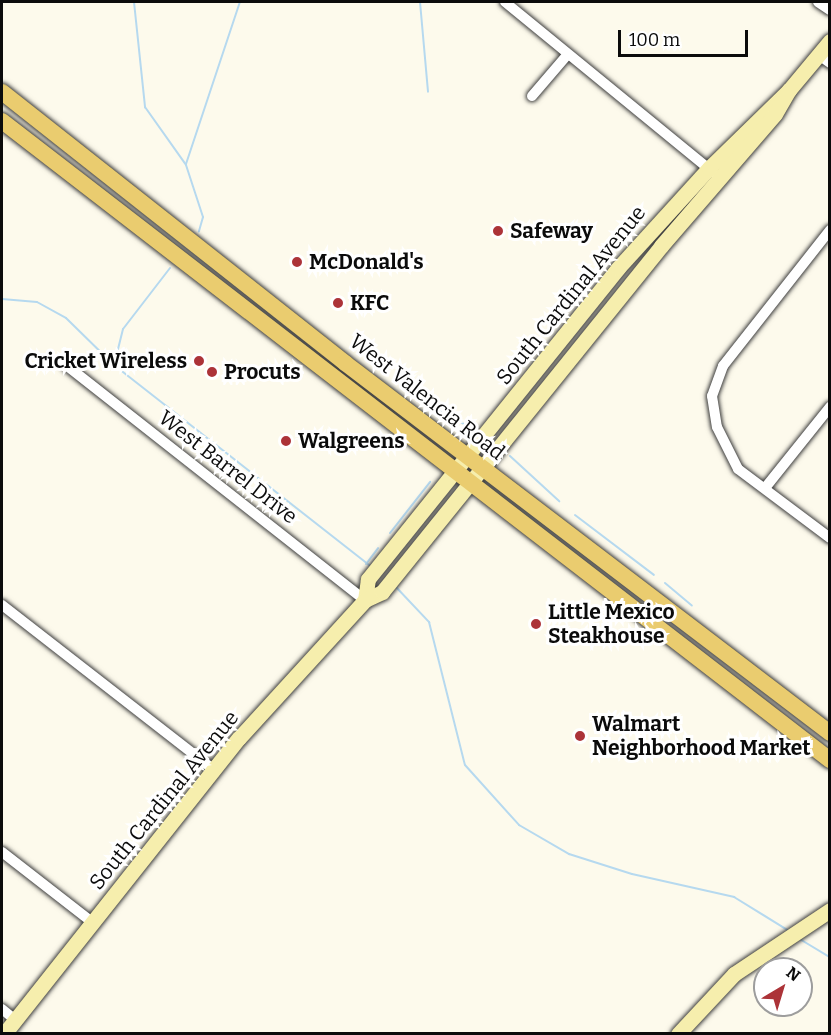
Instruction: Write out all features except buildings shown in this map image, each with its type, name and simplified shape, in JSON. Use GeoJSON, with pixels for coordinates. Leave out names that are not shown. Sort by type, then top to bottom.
{"type":"FeatureCollection","features":[{"type":"Feature","properties":{"kind":"main road","name":"South Cardinal Avenue"},"geometry":{"type":"LineString","coordinates":[[365,600],[368,579],[625,260],[715,173],[789,90],[824,59],[830,41]]}},
{"type":"Feature","properties":{"kind":"main road","name":"West Valencia Road"},"geometry":{"type":"LineString","coordinates":[[2,92],[483,468],[830,733]]}},
{"type":"Feature","properties":{"kind":"main road","name":"West Valencia Road"},"geometry":{"type":"LineString","coordinates":[[2,121],[469,485],[830,760]]}},
{"type":"Feature","properties":{"kind":"main road"},"geometry":{"type":"LineString","coordinates":[[25,139],[40,121]]}},
{"type":"Feature","properties":{"kind":"main road","name":"South Cardinal Avenue"},"geometry":{"type":"LineString","coordinates":[[4,1034],[214,770],[365,600],[383,590],[402,567],[661,246],[715,173]]}},
{"type":"Feature","properties":{"kind":"main road"},"geometry":{"type":"LineString","coordinates":[[203,277],[216,258]]}},
{"type":"Feature","properties":{"kind":"main road"},"geometry":{"type":"LineString","coordinates":[[685,649],[701,634]]}},
{"type":"Feature","properties":{"kind":"main road"},"geometry":{"type":"LineString","coordinates":[[678,1034],[711,994],[761,954],[830,909]]}},
{"type":"Feature","properties":{"kind":"street"},"geometry":{"type":"LineString","coordinates":[[505,2],[715,173]]}},
{"type":"Feature","properties":{"kind":"street"},"geometry":{"type":"LineString","coordinates":[[818,2],[830,10]]}},
{"type":"Feature","properties":{"kind":"street"},"geometry":{"type":"LineString","coordinates":[[532,96],[568,54]]}},
{"type":"Feature","properties":{"kind":"street"},"geometry":{"type":"LineString","coordinates":[[830,230],[723,366],[712,396],[725,449],[738,469],[830,538]]}},
{"type":"Feature","properties":{"kind":"street","name":"West Barrel Drive"},"geometry":{"type":"LineString","coordinates":[[66,365],[365,600]]}},
{"type":"Feature","properties":{"kind":"street"},"geometry":{"type":"LineString","coordinates":[[765,488],[830,406]]}},
{"type":"Feature","properties":{"kind":"street"},"geometry":{"type":"LineString","coordinates":[[2,605],[214,770]]}},
{"type":"Feature","properties":{"kind":"street"},"geometry":{"type":"LineString","coordinates":[[2,852],[92,922]]}},
{"type":"Feature","properties":{"kind":"street"},"geometry":{"type":"LineString","coordinates":[[2,1009],[15,1020]]}},
{"type":"Feature","properties":{"kind":"waterway"},"geometry":{"type":"LineString","coordinates":[[134,2],[145,107],[186,165],[203,217],[199,231]]}},
{"type":"Feature","properties":{"kind":"waterway"},"geometry":{"type":"LineString","coordinates":[[186,164],[240,2]]}},
{"type":"Feature","properties":{"kind":"waterway"},"geometry":{"type":"LineString","coordinates":[[420,2],[428,92]]}},
{"type":"Feature","properties":{"kind":"waterway"},"geometry":{"type":"LineString","coordinates":[[170,268],[123,329],[114,365],[370,566]]}},
{"type":"Feature","properties":{"kind":"waterway"},"geometry":{"type":"LineString","coordinates":[[2,299],[37,302],[66,318],[113,364]]}},
{"type":"Feature","properties":{"kind":"waterway"},"geometry":{"type":"LineString","coordinates":[[422,399],[479,433]]}},
{"type":"Feature","properties":{"kind":"waterway"},"geometry":{"type":"LineString","coordinates":[[510,456],[559,501]]}},
{"type":"Feature","properties":{"kind":"waterway"},"geometry":{"type":"LineString","coordinates":[[390,533],[430,482]]}},
{"type":"Feature","properties":{"kind":"waterway"},"geometry":{"type":"LineString","coordinates":[[575,515],[654,575]]}},
{"type":"Feature","properties":{"kind":"waterway"},"geometry":{"type":"LineString","coordinates":[[366,564],[378,548]]}},
{"type":"Feature","properties":{"kind":"waterway"},"geometry":{"type":"LineString","coordinates":[[665,583],[692,606]]}},
{"type":"Feature","properties":{"kind":"waterway"},"geometry":{"type":"LineString","coordinates":[[395,586],[429,622],[465,765],[519,825],[569,854],[632,874],[734,897],[789,931]]}},
{"type":"Feature","properties":{"kind":"waterway"},"geometry":{"type":"LineString","coordinates":[[798,938],[830,957]]}},
{"type":"Feature","properties":{"kind":"place","name":"Safeway"},"geometry":{"type":"Point","coordinates":[498,231]}},
{"type":"Feature","properties":{"kind":"place","name":"McDonald's"},"geometry":{"type":"Point","coordinates":[297,262]}},
{"type":"Feature","properties":{"kind":"place","name":"KFC"},"geometry":{"type":"Point","coordinates":[338,303]}},
{"type":"Feature","properties":{"kind":"place","name":"Cricket Wireless"},"geometry":{"type":"Point","coordinates":[199,361]}},
{"type":"Feature","properties":{"kind":"place","name":"Procuts"},"geometry":{"type":"Point","coordinates":[212,372]}},
{"type":"Feature","properties":{"kind":"place","name":"Walgreens"},"geometry":{"type":"Point","coordinates":[286,441]}},
{"type":"Feature","properties":{"kind":"place","name":"Little Mexico Steakhouse"},"geometry":{"type":"Point","coordinates":[536,624]}},
{"type":"Feature","properties":{"kind":"place","name":"Walmart Neighborhood Market"},"geometry":{"type":"Point","coordinates":[580,736]}}]}
